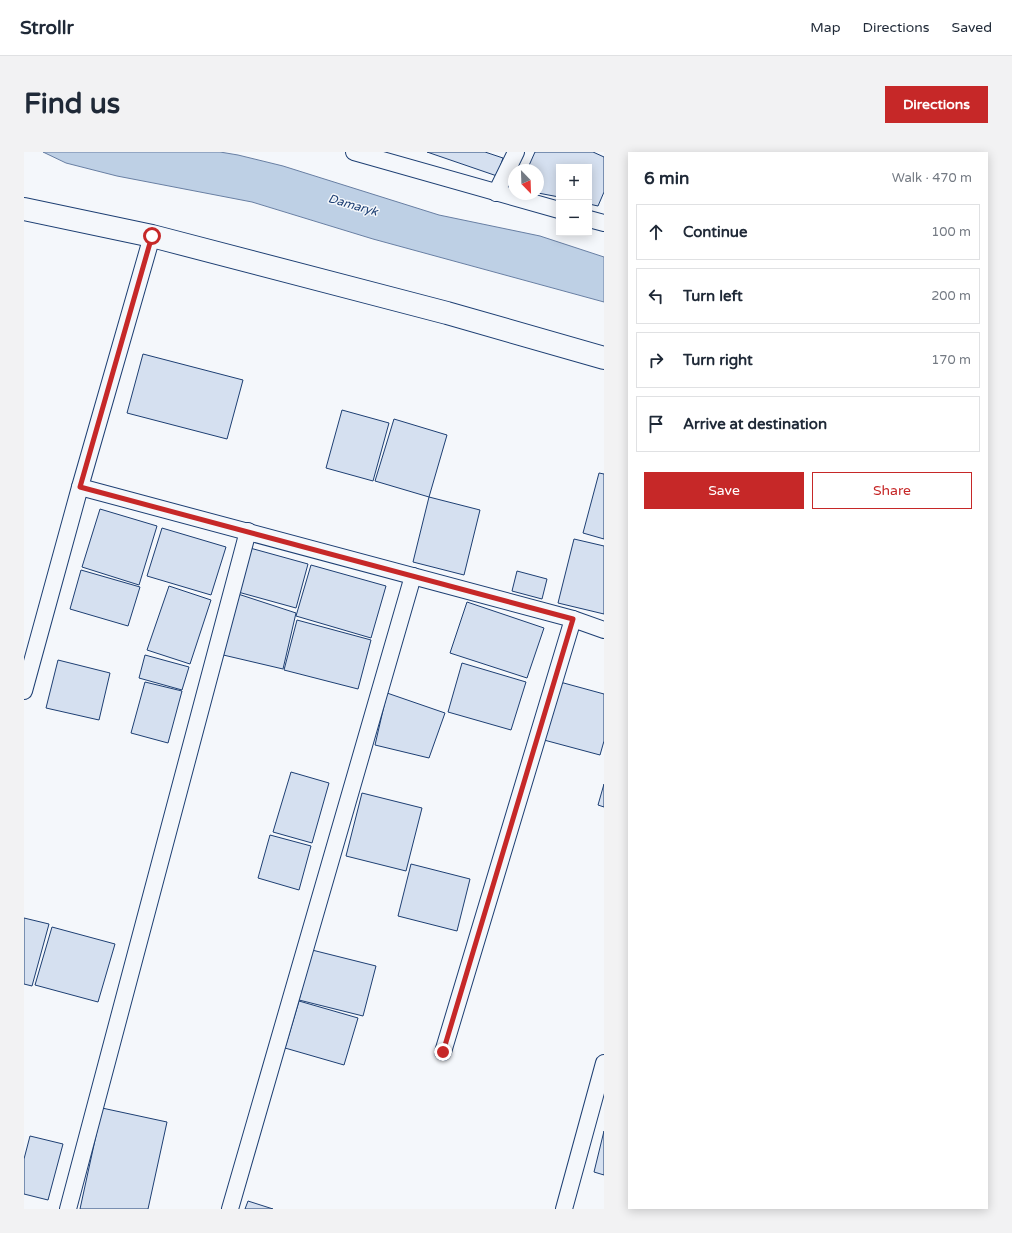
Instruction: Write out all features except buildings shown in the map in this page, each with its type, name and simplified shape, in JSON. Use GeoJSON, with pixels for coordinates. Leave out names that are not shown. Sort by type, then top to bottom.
{"type":"FeatureCollection","features":[{"type":"Feature","properties":{"kind":"main road"},"geometry":{"type":"LineString","coordinates":[[24,210],[152,236],[447,313],[604,358]]}},
{"type":"Feature","properties":{"kind":"street"},"geometry":{"type":"LineString","coordinates":[[354,152],[556,209]]}},
{"type":"Feature","properties":{"kind":"street"},"geometry":{"type":"LineString","coordinates":[[496,192],[516,152]]}},
{"type":"Feature","properties":{"kind":"street"},"geometry":{"type":"LineString","coordinates":[[592,220],[604,223]]}},
{"type":"Feature","properties":{"kind":"street"},"geometry":{"type":"LineString","coordinates":[[24,691],[80,487],[152,236]]}},
{"type":"Feature","properties":{"kind":"street"},"geometry":{"type":"LineString","coordinates":[[80,487],[573,619],[604,630]]}},
{"type":"Feature","properties":{"kind":"street"},"geometry":{"type":"LineString","coordinates":[[68,1209],[248,531]]}},
{"type":"Feature","properties":{"kind":"street"},"geometry":{"type":"LineString","coordinates":[[230,1209],[413,576]]}},
{"type":"Feature","properties":{"kind":"street"},"geometry":{"type":"LineString","coordinates":[[443,1052],[573,619]]}},
{"type":"Feature","properties":{"kind":"street"},"geometry":{"type":"LineString","coordinates":[[564,1209],[604,1063]]}},
{"type":"Feature","properties":{"kind":"water","name":"Damaryk"},"geometry":{"type":"Polygon","coordinates":[[[43,152],[220,152],[283,166],[439,215],[540,236],[604,257],[604,302],[373,239],[252,202],[117,176],[66,163],[43,152]]]}},
{"type":"Feature","properties":{"kind":"route"},"geometry":{"type":"LineString","coordinates":[[152,236],[80,487],[573,619],[443,1052]]}}]}
